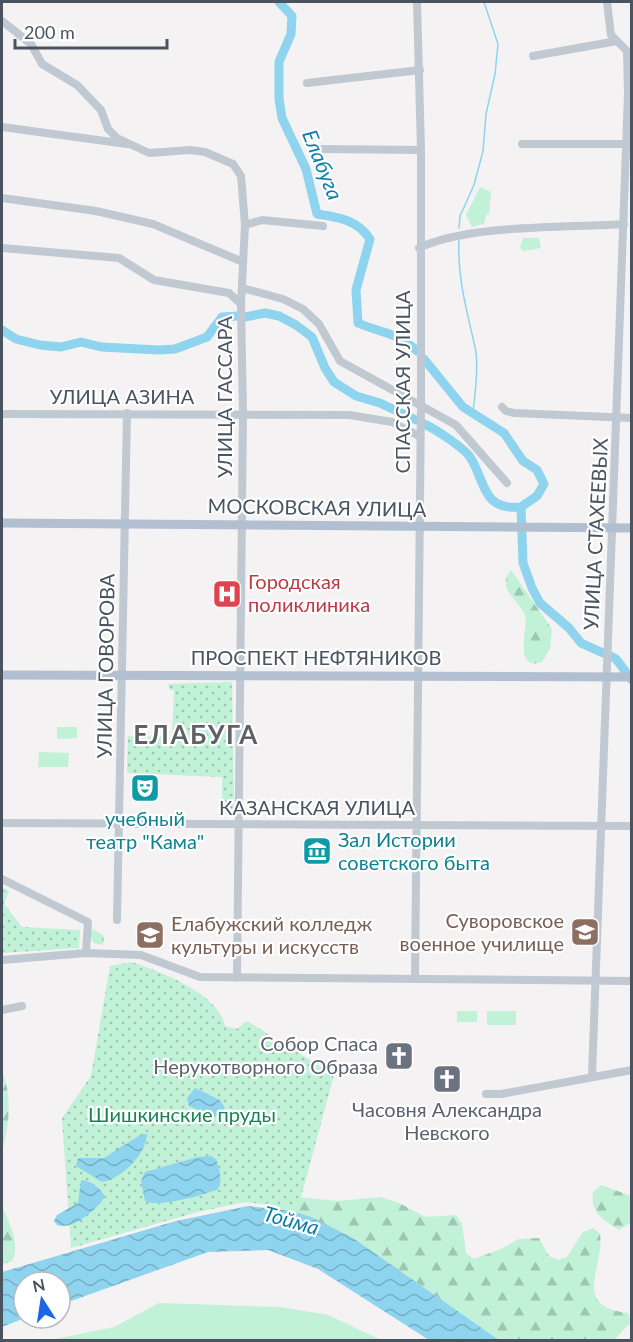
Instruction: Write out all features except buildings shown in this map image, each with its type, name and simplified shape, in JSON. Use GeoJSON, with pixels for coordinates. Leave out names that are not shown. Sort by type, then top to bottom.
{"type":"FeatureCollection","features":[{"type":"Feature","properties":{"kind":"main road","name":"МОСКОВСКАЯ УЛИЦА"},"geometry":{"type":"LineString","coordinates":[[2,523],[632,528]]}},
{"type":"Feature","properties":{"kind":"main road","name":"ПРОСПЕКТ НЕФТЯНИКОВ"},"geometry":{"type":"LineString","coordinates":[[2,675],[627,677]]}},
{"type":"Feature","properties":{"kind":"street","name":"СПАССКАЯ УЛИЦА"},"geometry":{"type":"LineString","coordinates":[[415,978],[421,404],[419,248],[421,150],[417,2]]}},
{"type":"Feature","properties":{"kind":"street"},"geometry":{"type":"LineString","coordinates":[[533,56],[617,41],[610,31],[607,2]]}},
{"type":"Feature","properties":{"kind":"street"},"geometry":{"type":"LineString","coordinates":[[2,21],[31,44],[42,64],[77,85],[101,110],[108,129],[117,138],[132,144]]}},
{"type":"Feature","properties":{"kind":"street","name":"УЛИЦА СТАХЕЕВЫХ"},"geometry":{"type":"LineString","coordinates":[[592,1076],[597,982],[600,825],[629,144],[628,46],[617,41]]}},
{"type":"Feature","properties":{"kind":"street"},"geometry":{"type":"LineString","coordinates":[[307,83],[420,70]]}},
{"type":"Feature","properties":{"kind":"street"},"geometry":{"type":"LineString","coordinates":[[2,127],[132,144]]}},
{"type":"Feature","properties":{"kind":"street","name":"УЛИЦА ГАССАРА"},"geometry":{"type":"LineString","coordinates":[[132,144],[149,153],[190,150],[205,152],[233,164],[241,176],[245,225],[241,304],[243,414],[237,978]]}},
{"type":"Feature","properties":{"kind":"street"},"geometry":{"type":"LineString","coordinates":[[522,144],[629,144]]}},
{"type":"Feature","properties":{"kind":"street"},"geometry":{"type":"LineString","coordinates":[[320,149],[421,150]]}},
{"type":"Feature","properties":{"kind":"street"},"geometry":{"type":"LineString","coordinates":[[2,198],[96,211],[153,224],[243,262]]}},
{"type":"Feature","properties":{"kind":"street"},"geometry":{"type":"LineString","coordinates":[[245,225],[262,220],[323,226]]}},
{"type":"Feature","properties":{"kind":"street"},"geometry":{"type":"LineString","coordinates":[[419,248],[436,240],[467,233],[624,225]]}},
{"type":"Feature","properties":{"kind":"street"},"geometry":{"type":"LineString","coordinates":[[2,248],[119,258],[154,280],[229,293],[241,304]]}},
{"type":"Feature","properties":{"kind":"street"},"geometry":{"type":"LineString","coordinates":[[242,288],[282,299],[303,309],[318,324],[340,361],[456,425],[507,483]]}},
{"type":"Feature","properties":{"kind":"street"},"geometry":{"type":"LineString","coordinates":[[502,407],[506,411],[514,412],[632,418]]}},
{"type":"Feature","properties":{"kind":"street","name":"УЛИЦА АЗИНА"},"geometry":{"type":"LineString","coordinates":[[2,414],[127,413],[374,417],[407,428],[419,436]]}},
{"type":"Feature","properties":{"kind":"street","name":"УЛИЦА ГОВОРОВА"},"geometry":{"type":"LineString","coordinates":[[117,920],[127,413]]}},
{"type":"Feature","properties":{"kind":"street","name":"КАЗАНСКАЯ УЛИЦА"},"geometry":{"type":"LineString","coordinates":[[2,824],[632,826]]}},
{"type":"Feature","properties":{"kind":"street"},"geometry":{"type":"LineString","coordinates":[[2,879],[88,922],[86,953]]}},
{"type":"Feature","properties":{"kind":"street"},"geometry":{"type":"LineString","coordinates":[[2,960],[86,953],[141,955],[194,976],[237,978],[632,981]]}},
{"type":"Feature","properties":{"kind":"street"},"geometry":{"type":"LineString","coordinates":[[2,1010],[22,1006]]}},
{"type":"Feature","properties":{"kind":"street"},"geometry":{"type":"LineString","coordinates":[[486,1094],[501,1094],[632,1070]]}},
{"type":"Feature","properties":{"kind":"green space"},"geometry":{"type":"Polygon","coordinates":[[[480,187],[491,192],[489,214],[486,215],[484,224],[472,227],[466,215],[480,187]]]}},
{"type":"Feature","properties":{"kind":"green space"},"geometry":{"type":"Polygon","coordinates":[[[523,238],[539,238],[541,248],[523,251],[520,248],[523,238]]]}},
{"type":"Feature","properties":{"kind":"green space"},"geometry":{"type":"Polygon","coordinates":[[[511,570],[552,629],[550,649],[542,662],[527,661],[524,655],[526,621],[522,609],[507,588],[507,576],[511,570]]]}},
{"type":"Feature","properties":{"kind":"green space"},"geometry":{"type":"Polygon","coordinates":[[[232,682],[234,812],[222,812],[222,777],[127,773],[128,736],[172,737],[174,690],[170,690],[168,684],[232,682]]]}},
{"type":"Feature","properties":{"kind":"green space"},"geometry":{"type":"Polygon","coordinates":[[[57,727],[77,727],[77,738],[57,739],[57,727]]]}},
{"type":"Feature","properties":{"kind":"green space"},"geometry":{"type":"Polygon","coordinates":[[[39,752],[69,753],[68,767],[38,767],[39,752]]]}},
{"type":"Feature","properties":{"kind":"green space"},"geometry":{"type":"Polygon","coordinates":[[[2,887],[9,891],[4,904],[22,927],[80,930],[79,948],[2,953],[2,887]]]}},
{"type":"Feature","properties":{"kind":"green space"},"geometry":{"type":"Polygon","coordinates":[[[93,929],[103,935],[102,945],[94,943],[89,936],[93,929]]]}},
{"type":"Feature","properties":{"kind":"green space","name":"Шишкинские пруды"},"geometry":{"type":"Polygon","coordinates":[[[132,962],[187,985],[212,1003],[225,1026],[237,1029],[247,1021],[334,1075],[298,1208],[244,1202],[194,1213],[71,1248],[62,1118],[91,1076],[110,966],[132,962]]]}},
{"type":"Feature","properties":{"kind":"green space"},"geometry":{"type":"Polygon","coordinates":[[[457,1011],[477,1011],[477,1022],[457,1022],[457,1011]]]}},
{"type":"Feature","properties":{"kind":"green space"},"geometry":{"type":"Polygon","coordinates":[[[487,1011],[516,1011],[516,1025],[487,1025],[487,1011]]]}},
{"type":"Feature","properties":{"kind":"green space"},"geometry":{"type":"Polygon","coordinates":[[[2,1070],[9,1110],[2,1150],[2,1070]]]}},
{"type":"Feature","properties":{"kind":"green space"},"geometry":{"type":"Polygon","coordinates":[[[601,1185],[631,1196],[631,1223],[619,1230],[599,1215],[594,1205],[593,1192],[601,1185]]]}},
{"type":"Feature","properties":{"kind":"green space"},"geometry":{"type":"Polygon","coordinates":[[[275,1195],[339,1201],[380,1197],[399,1203],[426,1217],[456,1215],[462,1223],[466,1253],[474,1259],[501,1249],[519,1239],[539,1238],[549,1256],[558,1260],[567,1257],[583,1232],[593,1228],[600,1234],[594,1284],[595,1294],[600,1302],[610,1309],[628,1313],[631,1322],[614,1340],[499,1340],[353,1238],[292,1211],[266,1207],[264,1202],[275,1195]]]}},
{"type":"Feature","properties":{"kind":"green space"},"geometry":{"type":"Polygon","coordinates":[[[2,1207],[13,1234],[15,1248],[12,1261],[2,1265],[2,1207]]]}},
{"type":"Feature","properties":{"kind":"green space"},"geometry":{"type":"Polygon","coordinates":[[[159,1303],[280,1307],[328,1315],[381,1340],[50,1340],[114,1327],[159,1303]]]}},
{"type":"Feature","properties":{"kind":"water"},"geometry":{"type":"Polygon","coordinates":[[[195,1088],[220,1100],[225,1108],[221,1115],[214,1117],[189,1106],[187,1098],[195,1088]]]}},
{"type":"Feature","properties":{"kind":"water"},"geometry":{"type":"Polygon","coordinates":[[[142,1134],[147,1134],[146,1142],[137,1158],[124,1171],[109,1180],[102,1182],[76,1166],[78,1158],[104,1158],[142,1134]]]}},
{"type":"Feature","properties":{"kind":"water"},"geometry":{"type":"Polygon","coordinates":[[[211,1156],[216,1159],[219,1170],[218,1189],[170,1202],[145,1201],[141,1181],[145,1172],[198,1157],[211,1156]]]}},
{"type":"Feature","properties":{"kind":"water"},"geometry":{"type":"Polygon","coordinates":[[[81,1180],[95,1186],[105,1197],[90,1213],[77,1222],[70,1225],[57,1225],[54,1221],[57,1215],[78,1203],[81,1180]]]}},
{"type":"Feature","properties":{"kind":"water","name":"Тойма"},"geometry":{"type":"Polygon","coordinates":[[[248,1206],[292,1211],[311,1217],[353,1238],[499,1340],[429,1340],[318,1269],[268,1250],[208,1252],[72,1301],[72,1270],[12,1270],[12,1323],[2,1327],[2,1272],[176,1221],[248,1206]]]}},
{"type":"Feature","properties":{"kind":"waterway","name":"Елабуга"},"geometry":{"type":"LineString","coordinates":[[279,2],[292,16],[291,34],[279,62],[279,99],[282,118],[306,169],[317,214],[340,218],[353,224],[370,239],[356,290],[358,323],[395,336],[417,351]]}},
{"type":"Feature","properties":{"kind":"waterway"},"geometry":{"type":"LineString","coordinates":[[459,228],[460,216],[474,185],[483,151],[486,114],[495,74],[498,44],[484,2]]}},
{"type":"Feature","properties":{"kind":"waterway"},"geometry":{"type":"LineString","coordinates":[[459,240],[461,281],[477,362],[473,412]]}},
{"type":"Feature","properties":{"kind":"waterway","name":"Елабуга"},"geometry":{"type":"LineString","coordinates":[[245,317],[265,313],[279,316],[296,325],[312,337],[325,368],[334,382],[356,396],[380,403],[416,420]]}},
{"type":"Feature","properties":{"kind":"waterway"},"geometry":{"type":"LineString","coordinates":[[2,330],[16,339],[40,345],[61,347],[81,342],[101,347],[159,350],[175,349],[207,337],[222,317],[237,316]]}},
{"type":"Feature","properties":{"kind":"waterway","name":"Елабуга"},"geometry":{"type":"LineString","coordinates":[[424,359],[463,407],[504,433],[523,461],[537,470],[544,484],[537,496],[521,507],[523,563],[532,588],[540,603],[569,628],[581,643],[603,653]]}},
{"type":"Feature","properties":{"kind":"waterway"},"geometry":{"type":"LineString","coordinates":[[424,424],[467,453],[492,500],[508,507],[521,507]]}},
{"type":"Feature","properties":{"kind":"waterway","name":"Елабуга"},"geometry":{"type":"LineString","coordinates":[[611,656],[632,680]]}},
{"type":"Feature","properties":{"kind":"place","name":"Городская поликлиника"},"geometry":{"type":"Point","coordinates":[227,594]}},
{"type":"Feature","properties":{"kind":"place","name":"учебный театр \"Кама\""},"geometry":{"type":"Point","coordinates":[145,788]}},
{"type":"Feature","properties":{"kind":"place","name":"Зал Истории советского быта"},"geometry":{"type":"Point","coordinates":[317,851]}},
{"type":"Feature","properties":{"kind":"place","name":"Суворовское военное училище"},"geometry":{"type":"Point","coordinates":[585,932]}},
{"type":"Feature","properties":{"kind":"place","name":"Елабужский колледж культуры и искусств"},"geometry":{"type":"Point","coordinates":[150,935]}},
{"type":"Feature","properties":{"kind":"place","name":"Собор Спаса Нерукотворного Образа"},"geometry":{"type":"Point","coordinates":[399,1056]}},
{"type":"Feature","properties":{"kind":"place","name":"Часовня Александра Невского"},"geometry":{"type":"Point","coordinates":[447,1079]}},
{"type":"Feature","properties":{"kind":"district","name":"ЕЛАБУГА"},"geometry":{"type":"Point","coordinates":[196,735]}}]}
